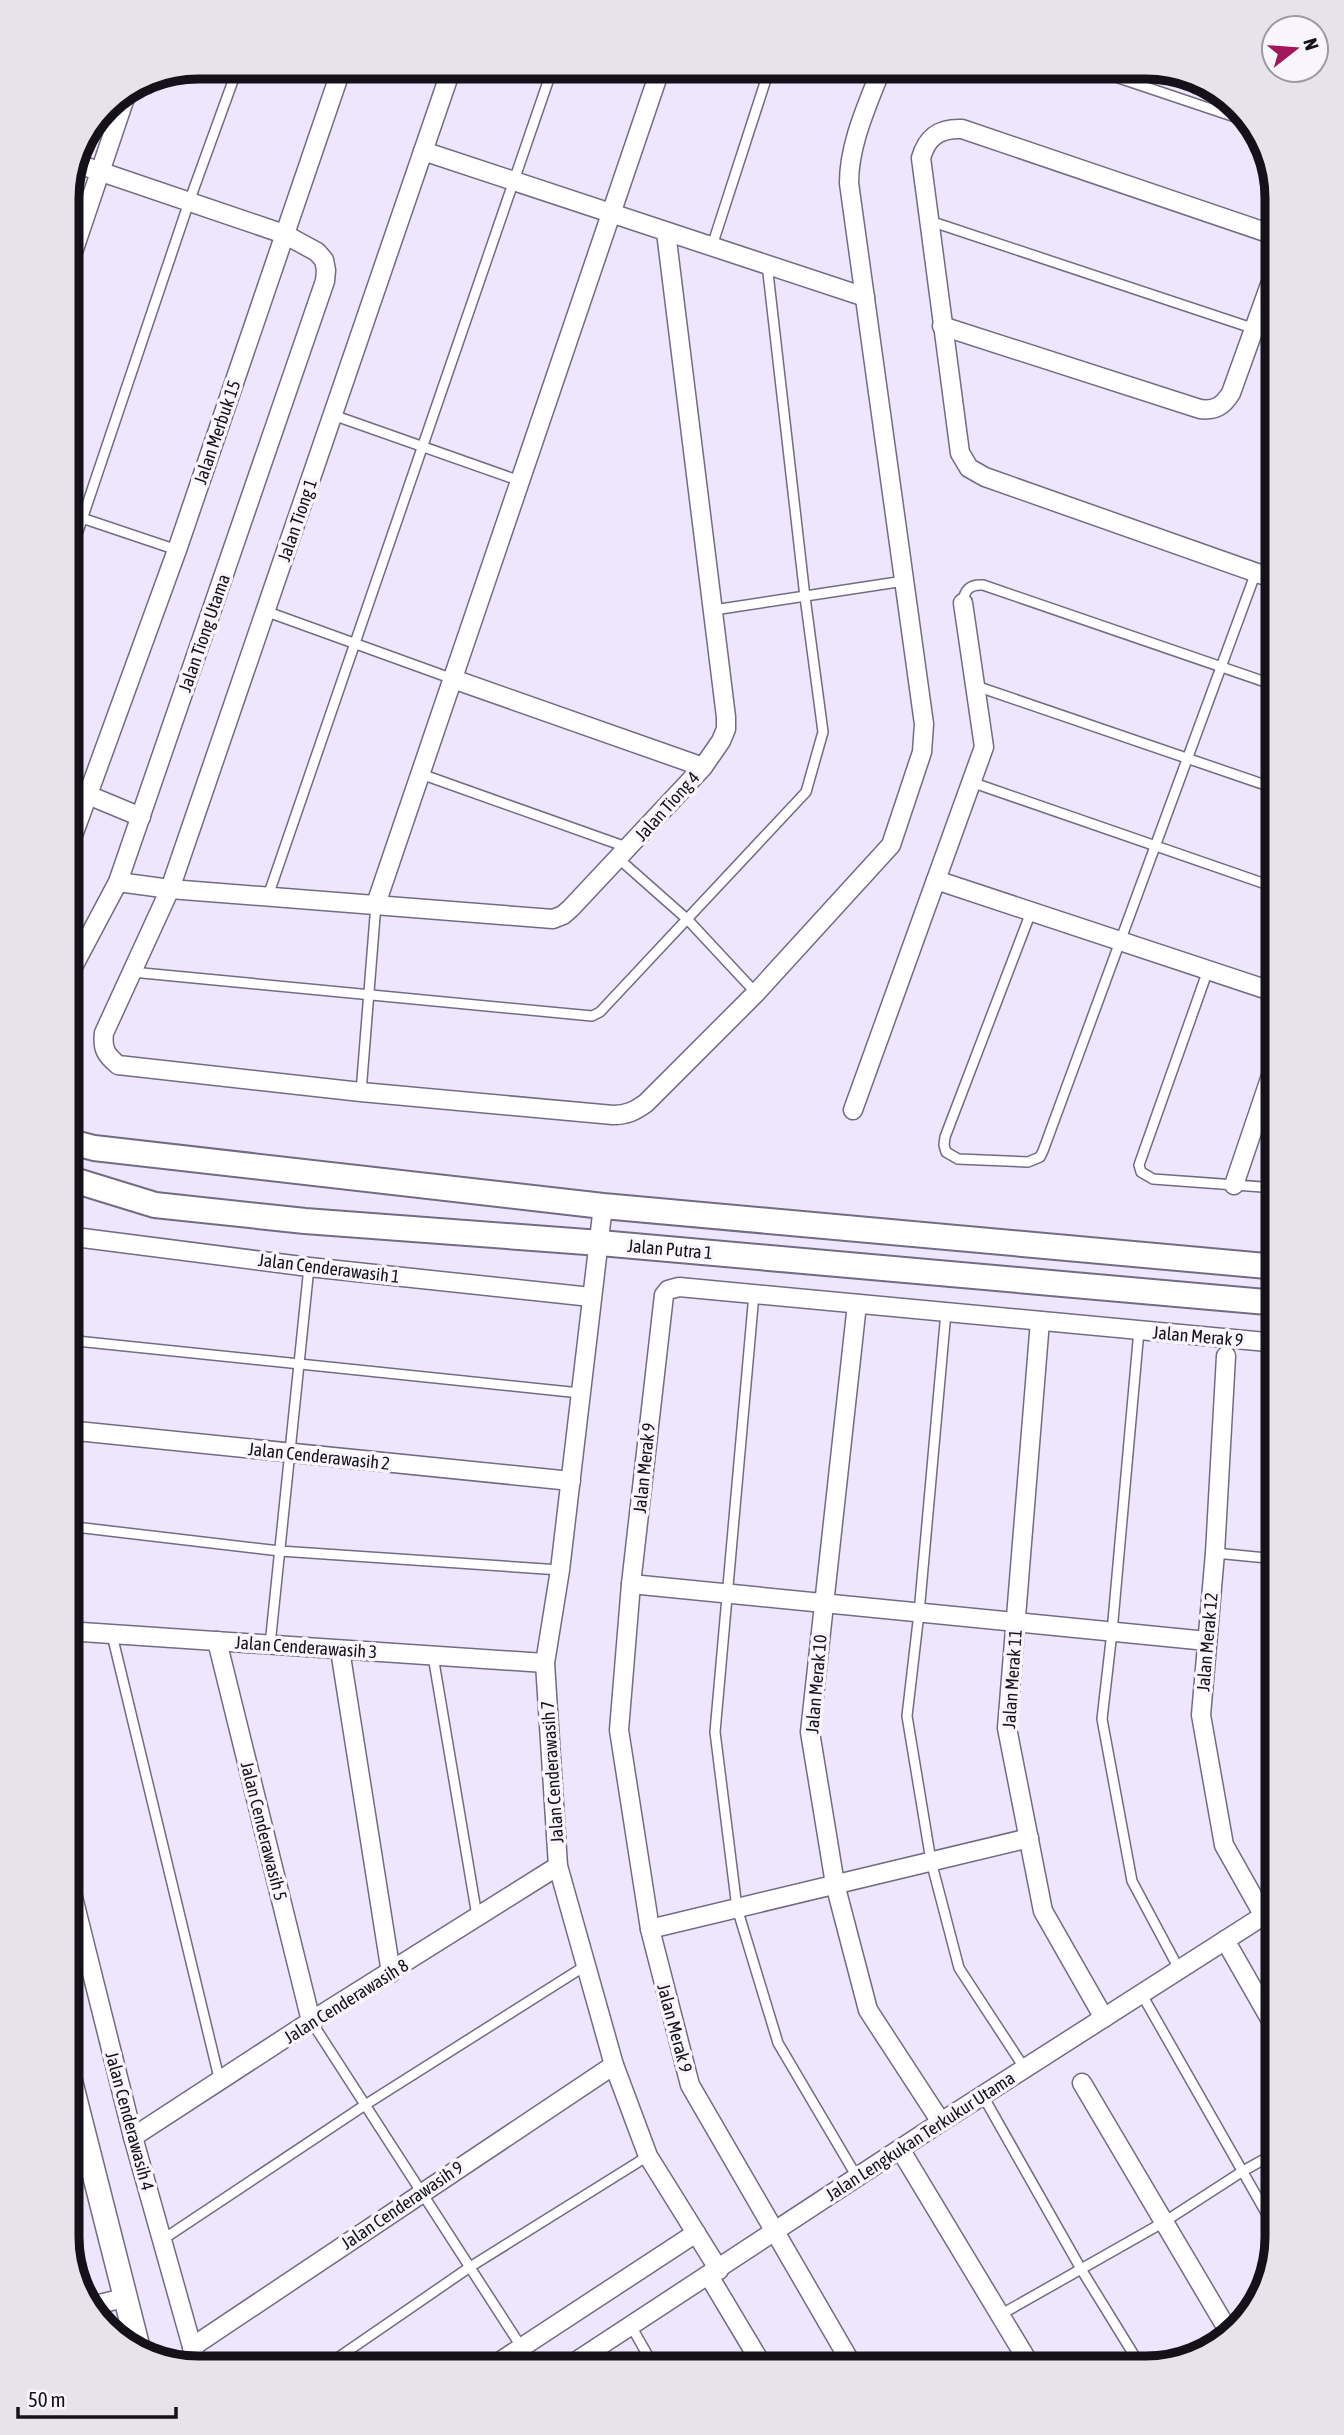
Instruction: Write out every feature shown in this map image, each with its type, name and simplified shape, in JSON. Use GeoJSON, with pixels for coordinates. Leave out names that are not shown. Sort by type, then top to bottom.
{"type":"FeatureCollection","features":[{"type":"Feature","properties":{"kind":"main road","name":"Jalan Putra 1"},"geometry":{"type":"LineString","coordinates":[[79,1144],[94,1148],[603,1206],[1265,1266]]}},
{"type":"Feature","properties":{"kind":"main road","name":"Jalan Putra 1"},"geometry":{"type":"LineString","coordinates":[[79,1182],[155,1205],[304,1222],[600,1243],[1265,1302]]}},
{"type":"Feature","properties":{"kind":"street","name":"Jalan Merbuk 15"},"geometry":{"type":"LineString","coordinates":[[79,819],[177,550],[338,79]]}},
{"type":"Feature","properties":{"kind":"street","name":"Jalan Tiong 1"},"geometry":{"type":"LineString","coordinates":[[361,1092],[118,1065],[107,1056],[102,1045],[104,1033],[170,889],[448,79]]}},
{"type":"Feature","properties":{"kind":"street"},"geometry":{"type":"LineString","coordinates":[[376,904],[656,79]]}},
{"type":"Feature","properties":{"kind":"street"},"geometry":{"type":"LineString","coordinates":[[361,1092],[613,1115],[625,1115],[636,1110],[756,993],[891,845],[925,738],[849,183],[853,144],[877,79]]}},
{"type":"Feature","properties":{"kind":"street"},"geometry":{"type":"LineString","coordinates":[[79,234],[122,107]]}},
{"type":"Feature","properties":{"kind":"street"},"geometry":{"type":"LineString","coordinates":[[1265,232],[962,129],[948,128],[933,135],[924,145],[921,158],[942,326],[960,453],[969,468],[985,477],[1265,575]]}},
{"type":"Feature","properties":{"kind":"street"},"geometry":{"type":"LineString","coordinates":[[423,150],[865,297]]}},
{"type":"Feature","properties":{"kind":"street"},"geometry":{"type":"LineString","coordinates":[[84,166],[284,234]]}},
{"type":"Feature","properties":{"kind":"street","name":"Jalan Tiong 4"},"geometry":{"type":"LineString","coordinates":[[118,882],[170,889],[553,919],[571,908],[702,767],[721,741],[726,729],[714,610],[666,232]]}},
{"type":"Feature","properties":{"kind":"street","name":"Jalan Tiong Utama"},"geometry":{"type":"LineString","coordinates":[[79,955],[118,882],[325,281],[324,260],[317,252],[284,234]]}},
{"type":"Feature","properties":{"kind":"street"},"geometry":{"type":"LineString","coordinates":[[942,326],[1209,410],[1218,408],[1231,393],[1265,301]]}},
{"type":"Feature","properties":{"kind":"street"},"geometry":{"type":"LineString","coordinates":[[853,1110],[984,747],[963,603]]}},
{"type":"Feature","properties":{"kind":"street"},"geometry":{"type":"LineString","coordinates":[[453,679],[702,767]]}},
{"type":"Feature","properties":{"kind":"street"},"geometry":{"type":"LineString","coordinates":[[79,793],[141,817]]}},
{"type":"Feature","properties":{"kind":"street"},"geometry":{"type":"LineString","coordinates":[[936,880],[1265,989]]}},
{"type":"Feature","properties":{"kind":"street"},"geometry":{"type":"LineString","coordinates":[[1234,1185],[1265,1096]]}},
{"type":"Feature","properties":{"kind":"street","name":"Jalan Cenderawasih 7"},"geometry":{"type":"LineString","coordinates":[[603,1206],[560,1570],[545,1663],[558,1866],[614,2064],[648,2156],[696,2233],[758,2356]]}},
{"type":"Feature","properties":{"kind":"street","name":"Jalan Cenderawasih 1"},"geometry":{"type":"LineString","coordinates":[[79,1238],[309,1267],[591,1297]]}},
{"type":"Feature","properties":{"kind":"street","name":"Jalan Merak 9"},"geometry":{"type":"LineString","coordinates":[[847,2356],[690,2085],[650,1929],[619,1730],[631,1584],[664,1295],[668,1290],[679,1287],[1265,1342]]}},
{"type":"Feature","properties":{"kind":"street","name":"Jalan Merak 10"},"geometry":{"type":"LineString","coordinates":[[857,1304],[810,1732],[835,1884],[868,2010],[941,2122]]}},
{"type":"Feature","properties":{"kind":"street","name":"Jalan Merak 11"},"geometry":{"type":"LineString","coordinates":[[1040,1321],[1007,1728],[1043,1911],[1104,2018]]}},
{"type":"Feature","properties":{"kind":"street","name":"Jalan Merak 12"},"geometry":{"type":"LineString","coordinates":[[1226,1356],[1215,1553],[1201,1715],[1224,1845],[1265,1903]]}},
{"type":"Feature","properties":{"kind":"street","name":"Jalan Cenderawasih 2"},"geometry":{"type":"LineString","coordinates":[[79,1431],[570,1481]]}},
{"type":"Feature","properties":{"kind":"street"},"geometry":{"type":"LineString","coordinates":[[631,1584],[1207,1641]]}},
{"type":"Feature","properties":{"kind":"street","name":"Jalan Cenderawasih 3"},"geometry":{"type":"LineString","coordinates":[[79,1633],[545,1663]]}},
{"type":"Feature","properties":{"kind":"street","name":"Jalan Cenderawasih 5"},"geometry":{"type":"LineString","coordinates":[[217,1642],[311,2021]]}},
{"type":"Feature","properties":{"kind":"street"},"geometry":{"type":"LineString","coordinates":[[341,1650],[391,1973]]}},
{"type":"Feature","properties":{"kind":"street"},"geometry":{"type":"LineString","coordinates":[[650,1929],[1029,1838]]}},
{"type":"Feature","properties":{"kind":"street","name":"Jalan Cenderawasih 8"},"geometry":{"type":"LineString","coordinates":[[133,2137],[311,2021],[558,1866]]}},
{"type":"Feature","properties":{"kind":"street","name":"Jalan Lengkukan Terkukur Utama"},"geometry":{"type":"LineString","coordinates":[[585,2356],[941,2122],[1265,1916]]}},
{"type":"Feature","properties":{"kind":"street","name":"Jalan Cenderawasih 4"},"geometry":{"type":"LineString","coordinates":[[79,1924],[133,2137],[195,2356]]}},
{"type":"Feature","properties":{"kind":"street"},"geometry":{"type":"LineString","coordinates":[[1225,1940],[1265,2009]]}},
{"type":"Feature","properties":{"kind":"street","name":"Jalan Cenderawasih 9"},"geometry":{"type":"LineString","coordinates":[[192,2347],[614,2064]]}},
{"type":"Feature","properties":{"kind":"street"},"geometry":{"type":"LineString","coordinates":[[1082,2083],[1225,2326]]}},
{"type":"Feature","properties":{"kind":"street"},"geometry":{"type":"LineString","coordinates":[[79,2119],[135,2339]]}},
{"type":"Feature","properties":{"kind":"street"},"geometry":{"type":"LineString","coordinates":[[900,2149],[1025,2356]]}},
{"type":"Feature","properties":{"kind":"street"},"geometry":{"type":"LineString","coordinates":[[509,2356],[696,2233]]}},
{"type":"Feature","properties":{"kind":"street"},"geometry":{"type":"LineString","coordinates":[[100,2304],[124,2298]]}},
{"type":"Feature","properties":{"kind":"lane"},"geometry":{"type":"LineString","coordinates":[[79,527],[189,202],[234,79]]}},
{"type":"Feature","properties":{"kind":"lane"},"geometry":{"type":"LineString","coordinates":[[268,896],[549,79]]}},
{"type":"Feature","properties":{"kind":"lane"},"geometry":{"type":"LineString","coordinates":[[712,246],[766,79]]}},
{"type":"Feature","properties":{"kind":"lane"},"geometry":{"type":"LineString","coordinates":[[1122,79],[1232,116]]}},
{"type":"Feature","properties":{"kind":"lane"},"geometry":{"type":"LineString","coordinates":[[928,220],[1255,329]]}},
{"type":"Feature","properties":{"kind":"lane"},"geometry":{"type":"LineString","coordinates":[[132,972],[592,1016],[600,1012],[688,920],[806,792],[823,732],[767,264]]}},
{"type":"Feature","properties":{"kind":"lane"},"geometry":{"type":"LineString","coordinates":[[332,415],[520,481]]}},
{"type":"Feature","properties":{"kind":"lane"},"geometry":{"type":"LineString","coordinates":[[79,517],[177,550]]}},
{"type":"Feature","properties":{"kind":"lane"},"geometry":{"type":"LineString","coordinates":[[1031,912],[945,1137],[946,1152],[958,1159],[1028,1162],[1040,1157],[1256,572]]}},
{"type":"Feature","properties":{"kind":"lane"},"geometry":{"type":"LineString","coordinates":[[714,610],[904,582]]}},
{"type":"Feature","properties":{"kind":"lane"},"geometry":{"type":"LineString","coordinates":[[963,603],[968,588],[983,585],[1265,681]]}},
{"type":"Feature","properties":{"kind":"lane"},"geometry":{"type":"LineString","coordinates":[[265,611],[453,679]]}},
{"type":"Feature","properties":{"kind":"lane"},"geometry":{"type":"LineString","coordinates":[[976,686],[1265,785]]}},
{"type":"Feature","properties":{"kind":"lane"},"geometry":{"type":"LineString","coordinates":[[421,774],[624,853],[756,993]]}},
{"type":"Feature","properties":{"kind":"lane"},"geometry":{"type":"LineString","coordinates":[[971,782],[1265,884]]}},
{"type":"Feature","properties":{"kind":"lane"},"geometry":{"type":"LineString","coordinates":[[361,1092],[376,904]]}},
{"type":"Feature","properties":{"kind":"lane"},"geometry":{"type":"LineString","coordinates":[[1208,970],[1139,1165],[1141,1172],[1153,1179],[1265,1187]]}},
{"type":"Feature","properties":{"kind":"lane"},"geometry":{"type":"LineString","coordinates":[[270,1645],[309,1267]]}},
{"type":"Feature","properties":{"kind":"lane"},"geometry":{"type":"LineString","coordinates":[[754,1294],[715,1732],[737,1908],[778,2043],[857,2177]]}},
{"type":"Feature","properties":{"kind":"lane"},"geometry":{"type":"LineString","coordinates":[[946,1312],[907,1716],[931,1861],[959,1968],[1025,2069]]}},
{"type":"Feature","properties":{"kind":"lane"},"geometry":{"type":"LineString","coordinates":[[1139,1331],[1102,1719],[1132,1881],[1179,1969]]}},
{"type":"Feature","properties":{"kind":"lane"},"geometry":{"type":"LineString","coordinates":[[79,1341],[580,1393]]}},
{"type":"Feature","properties":{"kind":"lane"},"geometry":{"type":"LineString","coordinates":[[79,1527],[280,1551],[560,1570]]}},
{"type":"Feature","properties":{"kind":"lane"},"geometry":{"type":"LineString","coordinates":[[1215,1553],[1265,1558]]}},
{"type":"Feature","properties":{"kind":"lane"},"geometry":{"type":"LineString","coordinates":[[113,1634],[220,2082]]}},
{"type":"Feature","properties":{"kind":"lane"},"geometry":{"type":"LineString","coordinates":[[433,1656],[477,1918]]}},
{"type":"Feature","properties":{"kind":"lane"},"geometry":{"type":"LineString","coordinates":[[162,2240],[365,2105],[585,1966]]}},
{"type":"Feature","properties":{"kind":"lane"},"geometry":{"type":"LineString","coordinates":[[1142,1993],[1265,2209]]}},
{"type":"Feature","properties":{"kind":"lane"},"geometry":{"type":"LineString","coordinates":[[311,2021],[522,2348]]}},
{"type":"Feature","properties":{"kind":"lane"},"geometry":{"type":"LineString","coordinates":[[983,2096],[1081,2269],[1135,2356]]}},
{"type":"Feature","properties":{"kind":"lane"},"geometry":{"type":"LineString","coordinates":[[340,2356],[470,2267],[648,2156]]}},
{"type":"Feature","properties":{"kind":"lane"},"geometry":{"type":"LineString","coordinates":[[1000,2315],[1164,2222],[1265,2159]]}},
{"type":"Feature","properties":{"kind":"lane"},"geometry":{"type":"LineString","coordinates":[[631,2326],[648,2356]]}}]}
